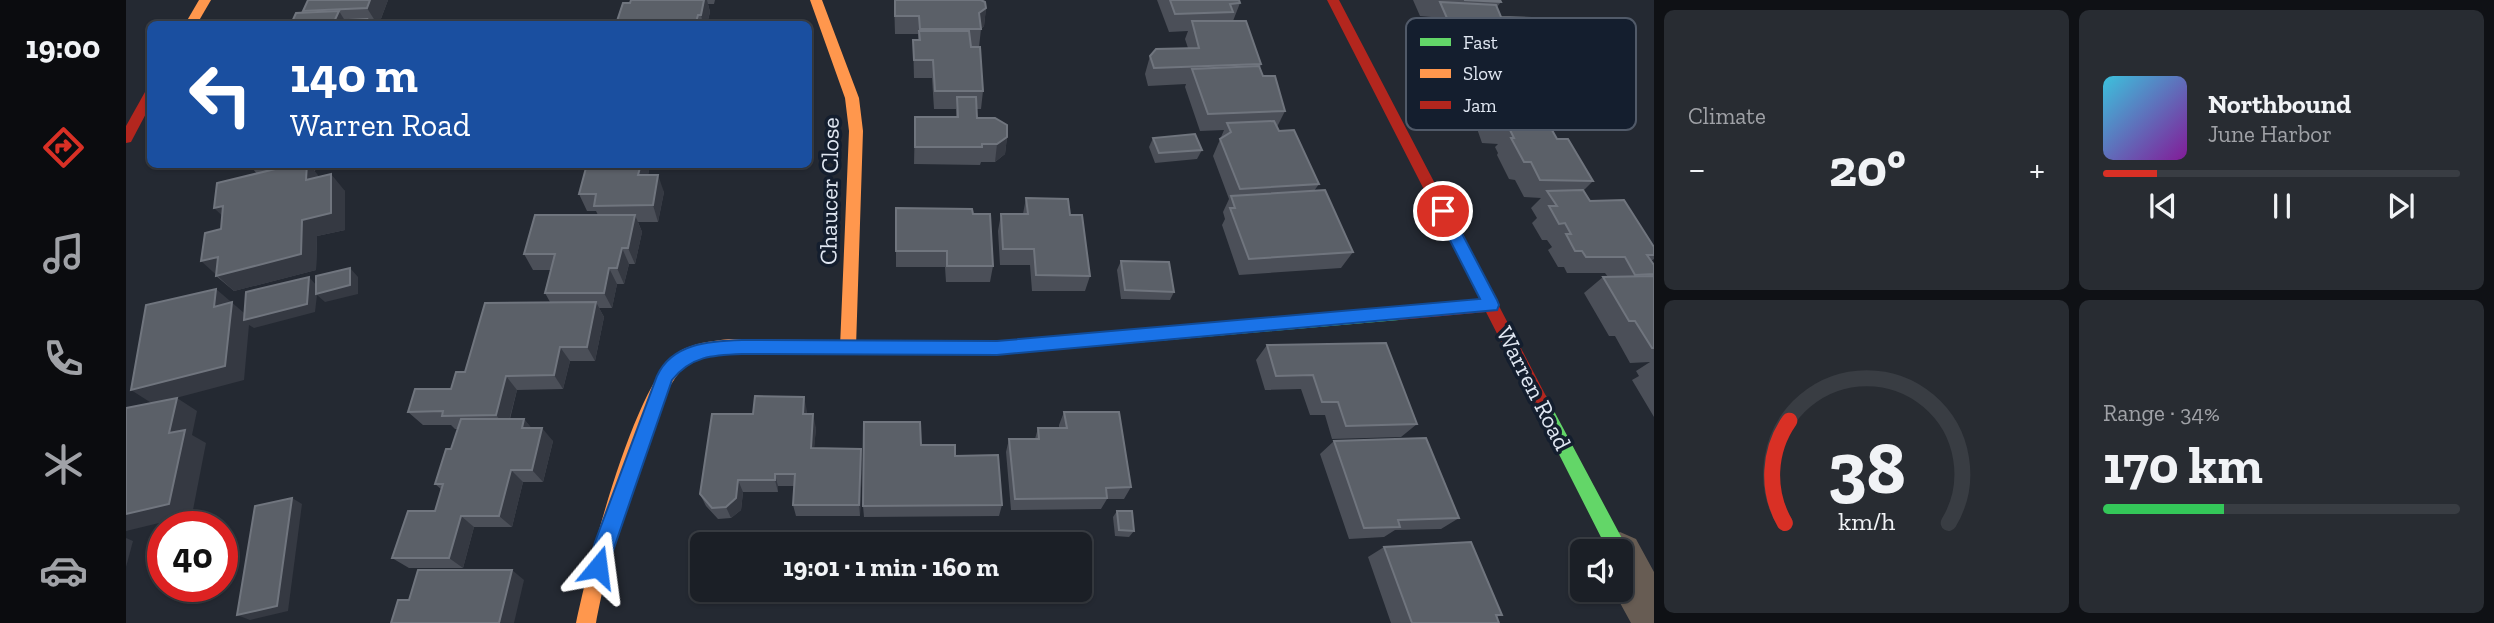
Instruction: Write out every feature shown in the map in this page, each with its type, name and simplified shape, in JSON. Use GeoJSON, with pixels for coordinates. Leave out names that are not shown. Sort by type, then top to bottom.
{"type":"FeatureCollection","features":[{"type":"Feature","properties":{"kind":"street"},"geometry":{"type":"LineString","coordinates":[[193,21],[205,0]]}},
{"type":"Feature","properties":{"kind":"street","name":"Chaucer Close"},"geometry":{"type":"LineString","coordinates":[[816,0],[852,98],[856,131],[848,347]]}},
{"type":"Feature","properties":{"kind":"street","name":"Warren Road"},"geometry":{"type":"LineString","coordinates":[[1333,0],[1612,539]]}},
{"type":"Feature","properties":{"kind":"street"},"geometry":{"type":"LineString","coordinates":[[126,138],[147,100]]}},
{"type":"Feature","properties":{"kind":"street"},"geometry":{"type":"LineString","coordinates":[[586,623],[604,542],[654,402],[665,376],[675,364],[692,353],[713,348],[997,348],[1491,305]]}},
{"type":"Feature","properties":{"kind":"street","name":"Warren Road"},"geometry":{"type":"LineString","coordinates":[[1633,579],[1654,619]]}},
{"type":"Feature","properties":{"kind":"building"},"geometry":{"type":"Polygon","coordinates":[[[308,0],[370,0],[367,8],[303,11],[308,0]]]}},
{"type":"Feature","properties":{"kind":"building"},"geometry":{"type":"Polygon","coordinates":[[[631,0],[704,0],[701,15],[698,15],[696,21],[617,21],[623,3],[630,3],[631,0]]]}},
{"type":"Feature","properties":{"kind":"building"},"geometry":{"type":"Polygon","coordinates":[[[895,0],[981,0],[985,2],[986,8],[979,13],[981,29],[920,29],[919,16],[895,16],[895,0]]]}},
{"type":"Feature","properties":{"kind":"building"},"geometry":{"type":"Polygon","coordinates":[[[1170,0],[1239,0],[1240,3],[1230,4],[1233,12],[1175,14],[1170,0]]]}},
{"type":"Feature","properties":{"kind":"building"},"geometry":{"type":"Polygon","coordinates":[[[1464,0],[1500,0],[1501,2],[1464,0]]]}},
{"type":"Feature","properties":{"kind":"building"},"geometry":{"type":"Polygon","coordinates":[[[1440,2],[1496,5],[1501,17],[1531,18],[1447,18],[1440,2]]]}},
{"type":"Feature","properties":{"kind":"building"},"geometry":{"type":"Polygon","coordinates":[[[339,11],[334,21],[292,21],[296,13],[339,11]]]}},
{"type":"Feature","properties":{"kind":"building"},"geometry":{"type":"Polygon","coordinates":[[[1192,21],[1246,21],[1261,64],[1154,68],[1150,56],[1156,49],[1199,48],[1192,21]]]}},
{"type":"Feature","properties":{"kind":"building"},"geometry":{"type":"Polygon","coordinates":[[[919,31],[969,31],[971,47],[980,47],[983,91],[935,91],[933,60],[914,60],[913,40],[920,40],[919,31]]]}},
{"type":"Feature","properties":{"kind":"building"},"geometry":{"type":"Polygon","coordinates":[[[1259,66],[1263,76],[1275,76],[1285,111],[1208,114],[1192,69],[1259,66]]]}},
{"type":"Feature","properties":{"kind":"building"},"geometry":{"type":"Polygon","coordinates":[[[957,97],[976,97],[977,118],[995,118],[1007,125],[1007,137],[997,144],[982,144],[982,147],[915,147],[915,117],[958,117],[957,97]]]}},
{"type":"Feature","properties":{"kind":"building"},"geometry":{"type":"Polygon","coordinates":[[[1274,121],[1279,131],[1294,130],[1319,184],[1240,189],[1220,139],[1231,132],[1227,123],[1274,121]]]}},
{"type":"Feature","properties":{"kind":"building"},"geometry":{"type":"Polygon","coordinates":[[[1510,130],[1552,130],[1557,139],[1568,139],[1593,181],[1540,180],[1531,162],[1524,162],[1511,138],[1514,138],[1510,130]]]}},
{"type":"Feature","properties":{"kind":"building"},"geometry":{"type":"Polygon","coordinates":[[[1195,134],[1202,150],[1159,153],[1153,138],[1195,134]]]}},
{"type":"Feature","properties":{"kind":"building"},"geometry":{"type":"Polygon","coordinates":[[[279,168],[307,168],[306,180],[331,174],[331,213],[302,220],[301,254],[216,276],[218,257],[201,261],[205,233],[221,229],[223,206],[214,208],[217,183],[279,168]]]}},
{"type":"Feature","properties":{"kind":"building"},"geometry":{"type":"Polygon","coordinates":[[[586,168],[640,168],[638,175],[658,175],[653,205],[594,206],[596,194],[579,194],[586,168]]]}},
{"type":"Feature","properties":{"kind":"building"},"geometry":{"type":"Polygon","coordinates":[[[1325,190],[1353,252],[1249,259],[1230,208],[1235,208],[1231,196],[1325,190]]]}},
{"type":"Feature","properties":{"kind":"building"},"geometry":{"type":"Polygon","coordinates":[[[1583,190],[1590,201],[1624,200],[1654,247],[1654,255],[1647,255],[1654,265],[1654,274],[1635,275],[1625,257],[1586,257],[1582,251],[1575,251],[1566,234],[1571,234],[1565,223],[1559,224],[1549,206],[1557,206],[1547,191],[1583,190]]]}},
{"type":"Feature","properties":{"kind":"building"},"geometry":{"type":"Polygon","coordinates":[[[1026,198],[1068,199],[1070,215],[1082,215],[1090,276],[1036,275],[1034,249],[1003,249],[1001,214],[1028,214],[1026,198]]]}},
{"type":"Feature","properties":{"kind":"building"},"geometry":{"type":"Polygon","coordinates":[[[896,208],[972,209],[973,214],[990,214],[993,266],[947,266],[947,251],[896,251],[896,208]]]}},
{"type":"Feature","properties":{"kind":"building"},"geometry":{"type":"Polygon","coordinates":[[[535,215],[635,215],[628,248],[622,248],[617,268],[609,268],[604,293],[545,293],[555,254],[524,254],[535,215]]]}},
{"type":"Feature","properties":{"kind":"building"},"geometry":{"type":"Polygon","coordinates":[[[1121,261],[1169,262],[1174,292],[1125,290],[1121,261]]]}},
{"type":"Feature","properties":{"kind":"building"},"geometry":{"type":"Polygon","coordinates":[[[350,268],[350,285],[316,294],[316,276],[350,268]]]}},
{"type":"Feature","properties":{"kind":"building"},"geometry":{"type":"Polygon","coordinates":[[[1654,276],[1652,348],[1635,321],[1629,321],[1603,277],[1654,276]]]}},
{"type":"Feature","properties":{"kind":"building"},"geometry":{"type":"Polygon","coordinates":[[[309,277],[307,304],[244,320],[246,292],[309,277]]]}},
{"type":"Feature","properties":{"kind":"building"},"geometry":{"type":"Polygon","coordinates":[[[216,289],[214,307],[232,302],[225,366],[131,390],[146,305],[216,289]]]}},
{"type":"Feature","properties":{"kind":"building"},"geometry":{"type":"Polygon","coordinates":[[[596,302],[587,347],[560,347],[554,375],[506,376],[496,415],[442,416],[443,411],[408,412],[415,389],[451,389],[456,372],[465,372],[485,303],[596,302]]]}},
{"type":"Feature","properties":{"kind":"building"},"geometry":{"type":"Polygon","coordinates":[[[1386,343],[1417,424],[1346,426],[1338,402],[1322,402],[1313,375],[1276,376],[1267,345],[1386,343]]]}},
{"type":"Feature","properties":{"kind":"building"},"geometry":{"type":"Polygon","coordinates":[[[755,396],[804,397],[803,414],[813,414],[811,448],[861,449],[859,505],[793,505],[795,474],[775,474],[775,480],[738,480],[736,498],[726,507],[712,508],[700,494],[712,414],[753,414],[755,396]]]}},
{"type":"Feature","properties":{"kind":"building"},"geometry":{"type":"Polygon","coordinates":[[[177,398],[169,433],[185,430],[169,504],[126,514],[126,408],[177,398]]]}},
{"type":"Feature","properties":{"kind":"building"},"geometry":{"type":"Polygon","coordinates":[[[1064,412],[1119,412],[1131,487],[1106,488],[1107,498],[1015,499],[1009,439],[1039,439],[1038,428],[1067,428],[1064,412]]]}},
{"type":"Feature","properties":{"kind":"building"},"geometry":{"type":"Polygon","coordinates":[[[461,419],[524,419],[522,428],[542,428],[532,470],[511,470],[499,516],[461,516],[449,558],[392,558],[408,511],[435,511],[443,484],[435,484],[446,449],[451,449],[461,419]]]}},
{"type":"Feature","properties":{"kind":"building"},"geometry":{"type":"Polygon","coordinates":[[[864,422],[920,422],[921,445],[955,445],[955,456],[998,455],[1002,505],[863,506],[864,422]]]}},
{"type":"Feature","properties":{"kind":"building"},"geometry":{"type":"Polygon","coordinates":[[[1426,438],[1459,518],[1398,520],[1400,527],[1364,528],[1334,441],[1426,438]]]}},
{"type":"Feature","properties":{"kind":"building"},"geometry":{"type":"Polygon","coordinates":[[[292,498],[277,606],[237,615],[255,506],[292,498]]]}},
{"type":"Feature","properties":{"kind":"building"},"geometry":{"type":"Polygon","coordinates":[[[1117,511],[1132,511],[1134,531],[1119,530],[1117,511]]]}},
{"type":"Feature","properties":{"kind":"building"},"geometry":{"type":"Polygon","coordinates":[[[1471,542],[1502,615],[1496,615],[1499,623],[1412,623],[1384,547],[1471,542]]]}},
{"type":"Feature","properties":{"kind":"building"},"geometry":{"type":"Polygon","coordinates":[[[418,570],[512,570],[499,623],[391,623],[398,600],[409,600],[418,570]]]}},
{"type":"Feature","properties":{"kind":"traffic: fast"},"geometry":{"type":"LineString","coordinates":[[811,347],[997,348],[1399,313]]}},
{"type":"Feature","properties":{"kind":"traffic: fast"},"geometry":{"type":"LineString","coordinates":[[1540,401],[1612,539]]}},
{"type":"Feature","properties":{"kind":"traffic: slow"},"geometry":{"type":"LineString","coordinates":[[193,21],[205,0]]}},
{"type":"Feature","properties":{"kind":"traffic: slow"},"geometry":{"type":"LineString","coordinates":[[816,0],[852,98],[856,131],[848,347]]}},
{"type":"Feature","properties":{"kind":"traffic: slow"},"geometry":{"type":"LineString","coordinates":[[586,623],[599,564],[624,480],[654,400],[669,372],[684,357],[712,348],[746,345],[811,347]]}},
{"type":"Feature","properties":{"kind":"traffic: jam"},"geometry":{"type":"LineString","coordinates":[[1333,0],[1540,401]]}},
{"type":"Feature","properties":{"kind":"traffic: jam"},"geometry":{"type":"LineString","coordinates":[[126,138],[147,100]]}},
{"type":"Feature","properties":{"kind":"traffic: jam"},"geometry":{"type":"LineString","coordinates":[[1399,313],[1491,305]]}},
{"type":"Feature","properties":{"kind":"route"},"geometry":{"type":"LineString","coordinates":[[598,567],[604,542],[665,376],[675,364],[692,353],[713,348],[742,347],[997,348],[1491,305],[1443,211]]}}]}
